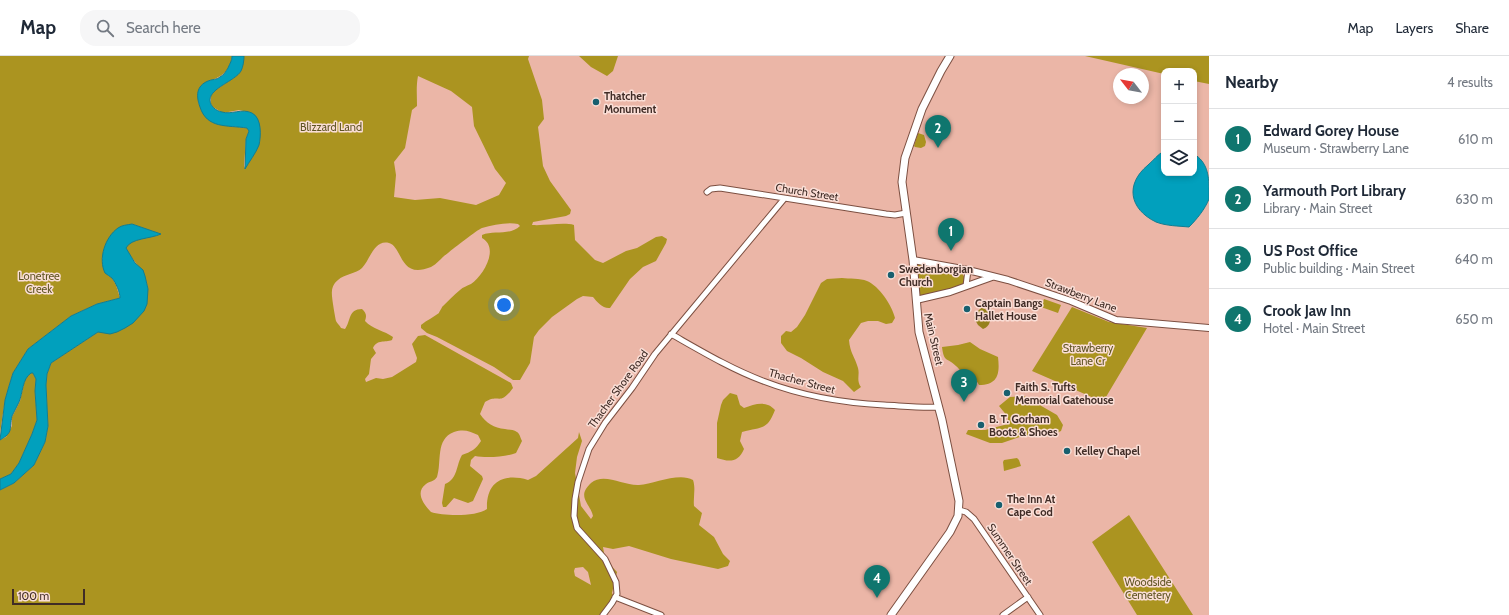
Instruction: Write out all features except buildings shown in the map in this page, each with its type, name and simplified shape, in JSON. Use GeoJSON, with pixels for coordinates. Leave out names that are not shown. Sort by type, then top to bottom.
{"type":"FeatureCollection","features":[{"type":"Feature","properties":{"kind":"main road","name":"Main Street"},"geometry":{"type":"LineString","coordinates":[[891,615],[950,532],[956,521],[959,510],[956,481],[939,407],[919,332],[913,260],[902,182],[906,158],[922,109],[950,56]]}},
{"type":"Feature","properties":{"kind":"street","name":"Church Street"},"geometry":{"type":"LineString","coordinates":[[707,192],[711,189],[720,188],[886,214],[897,215],[906,213]]}},
{"type":"Feature","properties":{"kind":"street","name":"Thacher Shore Road"},"geometry":{"type":"LineString","coordinates":[[615,597],[617,591],[616,582],[607,562],[575,524],[575,494],[583,467],[594,441],[605,423],[632,388],[655,354],[784,199]]}},
{"type":"Feature","properties":{"kind":"street","name":"Strawberry Lane"},"geometry":{"type":"LineString","coordinates":[[913,260],[968,270],[994,277],[1071,301],[1116,320],[1209,328]]}},
{"type":"Feature","properties":{"kind":"street"},"geometry":{"type":"LineString","coordinates":[[966,286],[968,270]]}},
{"type":"Feature","properties":{"kind":"street"},"geometry":{"type":"LineString","coordinates":[[916,300],[950,292],[994,277]]}},
{"type":"Feature","properties":{"kind":"street","name":"Thacher Street"},"geometry":{"type":"LineString","coordinates":[[671,334],[733,368],[763,382],[820,399],[861,404],[939,407]]}},
{"type":"Feature","properties":{"kind":"street","name":"Summer Street"},"geometry":{"type":"LineString","coordinates":[[959,510],[968,514],[974,519],[1040,615]]}},
{"type":"Feature","properties":{"kind":"street"},"geometry":{"type":"LineString","coordinates":[[603,615],[615,597],[660,615]]}},
{"type":"Feature","properties":{"kind":"street"},"geometry":{"type":"LineString","coordinates":[[1003,615],[1028,597]]}},
{"type":"Feature","properties":{"kind":"green space"},"geometry":{"type":"Polygon","coordinates":[[[0,56],[232,56],[230,65],[224,73],[217,78],[208,81],[198,102],[200,106],[229,126],[247,128],[249,131],[246,139],[245,168],[259,144],[260,130],[252,113],[239,110],[223,113],[211,104],[211,95],[214,91],[235,77],[241,71],[244,56],[529,56],[528,59],[542,100],[544,119],[538,127],[543,166],[550,181],[571,210],[570,214],[566,216],[533,222],[532,225],[574,225],[575,240],[595,260],[603,263],[626,251],[637,248],[656,237],[662,236],[667,239],[656,261],[643,267],[630,279],[610,308],[598,303],[593,297],[583,296],[552,317],[534,337],[530,363],[520,380],[513,380],[494,367],[427,333],[421,328],[421,325],[439,313],[442,307],[462,288],[476,280],[484,269],[490,255],[490,248],[482,238],[482,235],[512,231],[520,226],[518,224],[495,225],[482,228],[460,243],[433,266],[421,270],[413,269],[407,266],[394,246],[389,243],[380,244],[373,251],[362,268],[357,272],[343,276],[334,285],[332,293],[336,321],[341,328],[345,329],[352,313],[362,309],[366,314],[365,321],[368,324],[393,337],[392,340],[377,343],[373,348],[376,353],[371,359],[369,374],[365,379],[366,382],[376,378],[383,379],[392,377],[416,362],[417,358],[412,344],[418,336],[425,335],[511,383],[513,388],[505,397],[485,402],[480,414],[485,420],[494,426],[514,430],[518,433],[522,441],[516,453],[496,457],[475,456],[471,460],[470,466],[482,476],[483,479],[473,501],[468,503],[454,498],[446,507],[443,507],[442,503],[445,484],[455,475],[462,455],[473,450],[481,441],[478,435],[472,432],[458,431],[448,435],[444,440],[440,452],[437,477],[435,480],[426,484],[421,491],[421,498],[431,512],[468,515],[482,512],[487,509],[487,499],[493,486],[498,481],[511,478],[528,480],[536,476],[578,438],[579,432],[582,441],[577,457],[575,473],[581,506],[591,519],[593,516],[584,496],[587,488],[596,480],[608,479],[639,485],[666,479],[681,477],[687,478],[693,480],[694,506],[702,513],[699,525],[714,537],[723,554],[730,561],[728,566],[718,569],[671,559],[629,546],[613,549],[603,547],[605,559],[617,572],[612,593],[616,602],[606,615],[0,615],[0,490],[14,483],[34,465],[45,442],[48,426],[46,385],[47,374],[51,363],[98,332],[148,289],[145,277],[125,248],[128,244],[136,240],[160,234],[132,224],[105,246],[102,258],[103,265],[108,275],[112,278],[116,285],[120,298],[97,304],[71,316],[28,349],[13,373],[5,400],[0,433],[0,56]],[[418,76],[417,106],[412,110],[405,148],[394,162],[396,175],[394,197],[415,200],[440,198],[476,205],[499,195],[506,183],[495,169],[474,126],[472,107],[451,91],[418,76]],[[583,567],[575,568],[575,576],[591,585],[588,572],[583,567]]]}},
{"type":"Feature","properties":{"kind":"green space"},"geometry":{"type":"Polygon","coordinates":[[[579,56],[618,56],[613,71],[607,76],[591,67],[579,56]]]}},
{"type":"Feature","properties":{"kind":"green space"},"geometry":{"type":"Polygon","coordinates":[[[1085,56],[1209,56],[1209,84],[1197,82],[1197,68],[1161,68],[1161,73],[1149,71],[1149,68],[1138,68],[1085,56]]]}},
{"type":"Feature","properties":{"kind":"green space"},"geometry":{"type":"Polygon","coordinates":[[[918,133],[924,135],[926,142],[925,146],[921,148],[914,146],[918,133]]]}},
{"type":"Feature","properties":{"kind":"green space"},"geometry":{"type":"Polygon","coordinates":[[[919,264],[960,271],[965,280],[953,289],[921,296],[919,294],[917,266],[919,264]]]}},
{"type":"Feature","properties":{"kind":"green space"},"geometry":{"type":"Polygon","coordinates":[[[827,279],[861,279],[872,283],[884,296],[891,307],[895,318],[892,323],[886,324],[878,321],[861,323],[849,340],[850,348],[858,368],[861,387],[854,392],[843,381],[823,372],[787,351],[781,343],[781,336],[786,331],[791,332],[797,327],[805,315],[821,283],[827,279]]]}},
{"type":"Feature","properties":{"kind":"green space"},"geometry":{"type":"Polygon","coordinates":[[[1044,299],[1061,305],[1058,313],[1041,307],[1044,299]]]}},
{"type":"Feature","properties":{"kind":"green space","name":"Strawberry Lane Cr"},"geometry":{"type":"Polygon","coordinates":[[[1072,307],[1109,322],[1147,328],[1103,402],[1032,371],[1072,307]]]}},
{"type":"Feature","properties":{"kind":"green space"},"geometry":{"type":"Polygon","coordinates":[[[970,342],[980,349],[998,357],[999,369],[994,381],[979,385],[975,379],[962,373],[953,363],[945,358],[942,347],[970,342]]]}},
{"type":"Feature","properties":{"kind":"green space"},"geometry":{"type":"Polygon","coordinates":[[[30,373],[33,373],[36,379],[35,391],[37,420],[19,463],[11,474],[0,479],[0,440],[6,437],[12,426],[12,417],[20,401],[25,379],[30,373]]]}},
{"type":"Feature","properties":{"kind":"green space"},"geometry":{"type":"Polygon","coordinates":[[[730,393],[737,395],[740,405],[744,408],[756,404],[764,404],[775,410],[772,417],[763,427],[742,432],[740,441],[744,449],[742,454],[736,459],[729,461],[717,458],[717,423],[723,400],[730,393]]]}},
{"type":"Feature","properties":{"kind":"green space"},"geometry":{"type":"Polygon","coordinates":[[[1024,396],[1057,415],[1063,425],[1061,431],[1049,436],[1037,437],[1025,435],[1002,443],[990,443],[966,434],[968,430],[985,430],[1008,424],[1008,417],[999,406],[1010,397],[1024,396]]]}},
{"type":"Feature","properties":{"kind":"green space"},"geometry":{"type":"Polygon","coordinates":[[[1017,458],[1021,466],[1004,471],[1004,460],[1017,458]]]}},
{"type":"Feature","properties":{"kind":"green space","name":"Woodside Cemetery"},"geometry":{"type":"Polygon","coordinates":[[[1129,515],[1193,615],[1137,615],[1092,542],[1129,515]]]}},
{"type":"Feature","properties":{"kind":"shaded area"},"geometry":{"type":"Polygon","coordinates":[[[982,307],[989,312],[990,317],[988,326],[983,329],[978,325],[974,318],[976,313],[982,307]]]}},
{"type":"Feature","properties":{"kind":"water"},"geometry":{"type":"Polygon","coordinates":[[[232,56],[244,56],[241,71],[238,75],[214,92],[211,96],[210,102],[216,109],[225,113],[244,111],[252,113],[258,119],[260,132],[259,145],[245,169],[246,139],[249,131],[247,128],[225,126],[213,123],[203,114],[198,99],[198,92],[201,86],[208,81],[217,79],[223,75],[228,68],[232,56]]]}},
{"type":"Feature","properties":{"kind":"water"},"geometry":{"type":"Polygon","coordinates":[[[1161,153],[1161,176],[1197,176],[1197,156],[1202,161],[1206,169],[1209,199],[1195,221],[1189,227],[1156,222],[1147,217],[1136,203],[1133,196],[1133,188],[1136,180],[1141,172],[1161,153]]]}},
{"type":"Feature","properties":{"kind":"water"},"geometry":{"type":"Polygon","coordinates":[[[132,224],[161,234],[136,240],[126,248],[135,263],[143,270],[145,276],[148,289],[147,304],[144,311],[133,323],[125,328],[110,334],[98,332],[51,363],[47,374],[46,385],[48,426],[45,442],[34,465],[14,483],[0,490],[0,479],[11,474],[19,463],[37,420],[35,391],[36,379],[33,373],[31,373],[24,382],[19,402],[12,416],[10,430],[7,435],[0,440],[5,400],[13,373],[28,349],[71,316],[97,304],[120,298],[119,290],[112,278],[105,273],[102,261],[106,243],[113,232],[121,226],[132,224]]]}},
{"type":"Feature","properties":{"kind":"place","name":"Thatcher Monument"},"geometry":{"type":"Point","coordinates":[596,102]}},
{"type":"Feature","properties":{"kind":"place","name":"Yarmouth Port Library"},"geometry":{"type":"Point","coordinates":[938,148]}},
{"type":"Feature","properties":{"kind":"place","name":"Edward Gorey House"},"geometry":{"type":"Point","coordinates":[951,251]}},
{"type":"Feature","properties":{"kind":"place","name":"Swedenborgian Church"},"geometry":{"type":"Point","coordinates":[891,275]}},
{"type":"Feature","properties":{"kind":"place","name":"Captain Bangs Hallet House"},"geometry":{"type":"Point","coordinates":[967,309]}},
{"type":"Feature","properties":{"kind":"place","name":"Faith S. Tufts Memorial Gatehouse"},"geometry":{"type":"Point","coordinates":[1007,393]}},
{"type":"Feature","properties":{"kind":"place","name":"US Post Office"},"geometry":{"type":"Point","coordinates":[964,402]}},
{"type":"Feature","properties":{"kind":"place","name":"B. T. Gorham Boots & Shoes"},"geometry":{"type":"Point","coordinates":[981,425]}},
{"type":"Feature","properties":{"kind":"place","name":"Kelley Chapel"},"geometry":{"type":"Point","coordinates":[1067,451]}},
{"type":"Feature","properties":{"kind":"place","name":"The Inn At Cape Cod"},"geometry":{"type":"Point","coordinates":[999,505]}},
{"type":"Feature","properties":{"kind":"place","name":"Crook Jaw Inn"},"geometry":{"type":"Point","coordinates":[877,598]}},
{"type":"Feature","properties":{"kind":"park label","name":"Blizzard Land"},"geometry":{"type":"Point","coordinates":[331,127]}},
{"type":"Feature","properties":{"kind":"park label","name":"Lonetree Creek"},"geometry":{"type":"Point","coordinates":[39,282]}}]}
